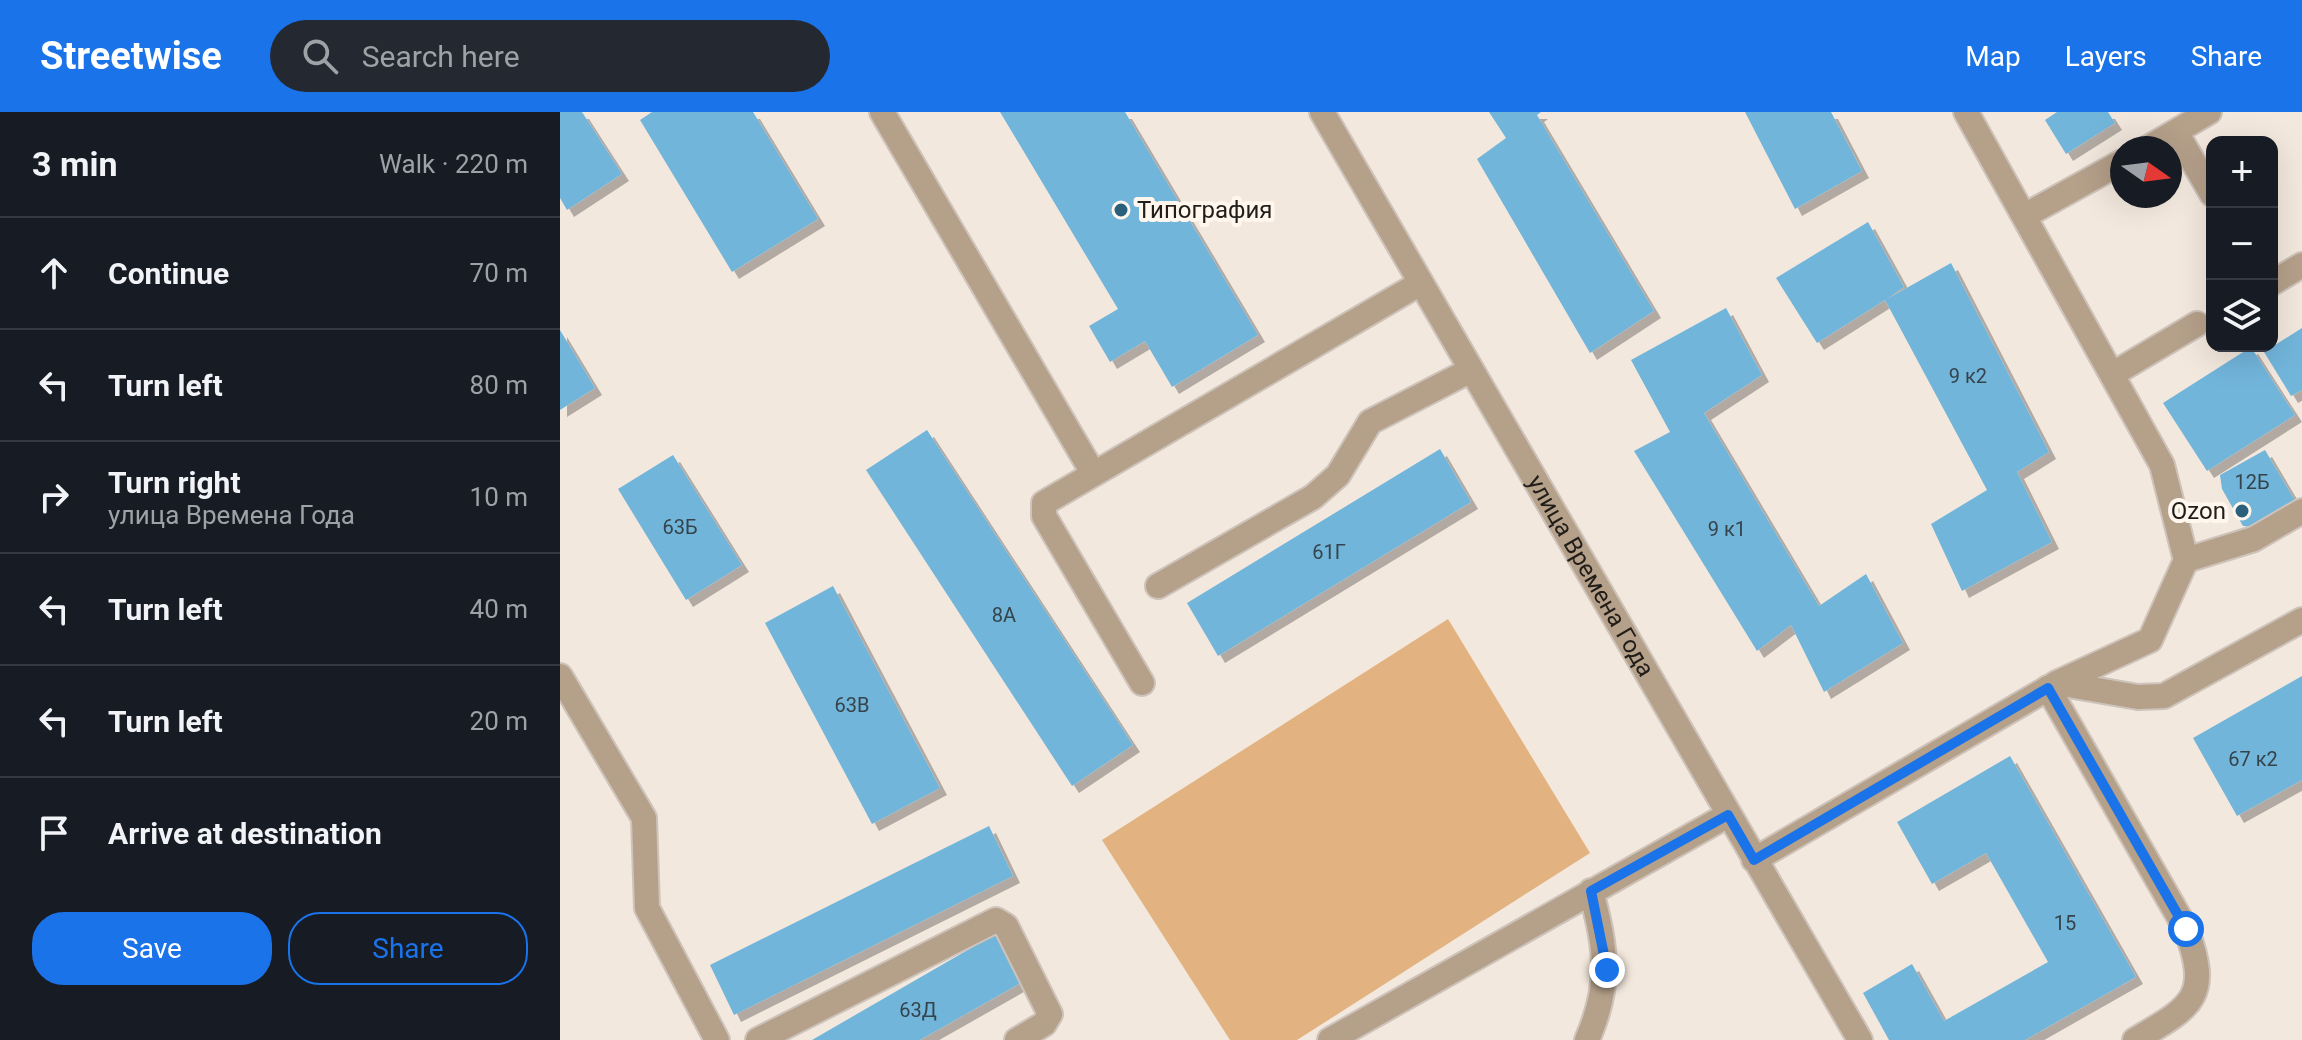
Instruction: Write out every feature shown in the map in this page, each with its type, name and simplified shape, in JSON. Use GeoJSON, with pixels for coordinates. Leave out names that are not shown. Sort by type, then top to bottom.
{"type":"FeatureCollection","features":[{"type":"Feature","properties":{"kind":"street"},"geometry":{"type":"LineString","coordinates":[[882,112],[1093,473]]}},
{"type":"Feature","properties":{"kind":"street","name":"улица Времена Года"},"geometry":{"type":"LineString","coordinates":[[1322,112],[1469,371],[1860,1040]]}},
{"type":"Feature","properties":{"kind":"street"},"geometry":{"type":"LineString","coordinates":[[1754,860],[2053,686],[2150,640],[2186,560],[2162,465],[2026,215],[1966,112]]}},
{"type":"Feature","properties":{"kind":"street"},"geometry":{"type":"LineString","coordinates":[[2169,136],[2209,112]]}},
{"type":"Feature","properties":{"kind":"street"},"geometry":{"type":"LineString","coordinates":[[2176,132],[2206,184]]}},
{"type":"Feature","properties":{"kind":"street"},"geometry":{"type":"LineString","coordinates":[[2026,215],[2110,169]]}},
{"type":"Feature","properties":{"kind":"street"},"geometry":{"type":"LineString","coordinates":[[2277,280],[2302,265]]}},
{"type":"Feature","properties":{"kind":"street"},"geometry":{"type":"LineString","coordinates":[[1142,683],[1042,510],[1049,499],[1419,284]]}},
{"type":"Feature","properties":{"kind":"street"},"geometry":{"type":"LineString","coordinates":[[2113,374],[2197,324]]}},
{"type":"Feature","properties":{"kind":"street"},"geometry":{"type":"LineString","coordinates":[[1158,586],[1313,497],[1338,475],[1370,422],[1469,371]]}},
{"type":"Feature","properties":{"kind":"street"},"geometry":{"type":"LineString","coordinates":[[2186,560],[2254,539],[2302,511]]}},
{"type":"Feature","properties":{"kind":"street"},"geometry":{"type":"LineString","coordinates":[[2053,686],[2138,697],[2164,696],[2302,620]]}},
{"type":"Feature","properties":{"kind":"street"},"geometry":{"type":"LineString","coordinates":[[560,676],[644,818],[647,908],[717,1040]]}},
{"type":"Feature","properties":{"kind":"street"},"geometry":{"type":"LineString","coordinates":[[2053,686],[2186,929],[2199,963],[2196,990],[2181,1013],[2135,1040]]}},
{"type":"Feature","properties":{"kind":"street"},"geometry":{"type":"LineString","coordinates":[[1330,1040],[1728,815]]}},
{"type":"Feature","properties":{"kind":"street"},"geometry":{"type":"LineString","coordinates":[[1587,1040],[1601,1008],[1607,970],[1591,891]]}},
{"type":"Feature","properties":{"kind":"street"},"geometry":{"type":"LineString","coordinates":[[758,1040],[996,920],[1006,926],[1050,1014],[1044,1024],[1017,1040]]}},
{"type":"Feature","properties":{"kind":"shaded area"},"geometry":{"type":"Polygon","coordinates":[[[1448,619],[1590,853],[1297,1040],[1230,1040],[1102,840],[1448,619]]]}},
{"type":"Feature","properties":{"kind":"building"},"geometry":{"type":"Polygon","coordinates":[[[560,112],[582,112],[622,174],[567,210],[560,198],[560,112]]]}},
{"type":"Feature","properties":{"kind":"building"},"geometry":{"type":"Polygon","coordinates":[[[652,112],[753,112],[818,219],[732,272],[640,120],[652,112]]]}},
{"type":"Feature","properties":{"kind":"building","name":"Типография"},"geometry":{"type":"Polygon","coordinates":[[[1000,112],[1125,112],[1258,335],[1172,387],[1145,341],[1110,362],[1089,326],[1118,309],[1000,112]]]}},
{"type":"Feature","properties":{"kind":"building"},"geometry":{"type":"Polygon","coordinates":[[[1489,112],[1541,112],[1537,115],[1654,311],[1590,353],[1477,159],[1506,138],[1489,112]]]}},
{"type":"Feature","properties":{"kind":"building"},"geometry":{"type":"Polygon","coordinates":[[[1745,112],[1831,112],[1862,171],[1795,209],[1745,112]]]}},
{"type":"Feature","properties":{"kind":"building"},"geometry":{"type":"Polygon","coordinates":[[[2057,112],[2108,112],[2115,123],[2066,154],[2045,120],[2057,112]]]}},
{"type":"Feature","properties":{"kind":"building"},"geometry":{"type":"Polygon","coordinates":[[[1868,222],[1904,287],[1887,299],[1951,263],[2049,452],[2017,472],[2052,542],[1962,591],[1931,524],[1987,490],[1885,300],[1817,343],[1776,278],[1868,222]]]}},
{"type":"Feature","properties":{"kind":"building"},"geometry":{"type":"Polygon","coordinates":[[[1726,308],[1762,375],[1704,413],[1819,606],[1866,574],[1903,643],[1824,692],[1791,625],[1757,651],[1634,451],[1670,432],[1631,360],[1726,308]]]}},
{"type":"Feature","properties":{"kind":"building"},"geometry":{"type":"Polygon","coordinates":[[[2302,328],[2302,390],[2291,396],[2264,352],[2278,352],[2278,343],[2302,328]]]}},
{"type":"Feature","properties":{"kind":"building"},"geometry":{"type":"Polygon","coordinates":[[[560,330],[595,388],[560,410],[560,330]]]}},
{"type":"Feature","properties":{"kind":"building"},"geometry":{"type":"Polygon","coordinates":[[[2243,352],[2254,352],[2295,415],[2207,471],[2163,403],[2243,352]]]}},
{"type":"Feature","properties":{"kind":"building"},"geometry":{"type":"Polygon","coordinates":[[[927,430],[1133,745],[1072,786],[866,470],[927,430]]]}},
{"type":"Feature","properties":{"kind":"building"},"geometry":{"type":"Polygon","coordinates":[[[1440,449],[1471,502],[1218,656],[1187,603],[1440,449]]]}},
{"type":"Feature","properties":{"kind":"building"},"geometry":{"type":"Polygon","coordinates":[[[2265,450],[2297,504],[2260,527],[2243,526],[2222,489],[2220,475],[2265,450]]]}},
{"type":"Feature","properties":{"kind":"building"},"geometry":{"type":"Polygon","coordinates":[[[673,455],[742,565],[686,600],[618,489],[673,455]]]}},
{"type":"Feature","properties":{"kind":"building"},"geometry":{"type":"Polygon","coordinates":[[[833,586],[940,788],[872,824],[765,623],[833,586]]]}},
{"type":"Feature","properties":{"kind":"building"},"geometry":{"type":"Polygon","coordinates":[[[2302,676],[2302,780],[2237,816],[2193,738],[2302,676]]]}},
{"type":"Feature","properties":{"kind":"building"},"geometry":{"type":"Polygon","coordinates":[[[2010,756],[2136,977],[2025,1040],[1889,1040],[1863,993],[1912,964],[1944,1021],[2048,962],[1986,853],[1932,884],[1897,822],[2010,756]]]}},
{"type":"Feature","properties":{"kind":"building"},"geometry":{"type":"Polygon","coordinates":[[[989,826],[1013,876],[734,1015],[710,965],[989,826]]]}},
{"type":"Feature","properties":{"kind":"building"},"geometry":{"type":"Polygon","coordinates":[[[997,933],[1024,981],[920,1040],[812,1040],[997,933]]]}},
{"type":"Feature","properties":{"kind":"place","name":"Типография"},"geometry":{"type":"Point","coordinates":[1121,210]}},
{"type":"Feature","properties":{"kind":"place","name":"Ozon"},"geometry":{"type":"Point","coordinates":[2242,511]}},
{"type":"Feature","properties":{"kind":"route"},"geometry":{"type":"LineString","coordinates":[[1607,970],[1591,891],[1728,815],[1754,860],[2048,688],[2186,929]]}}]}
